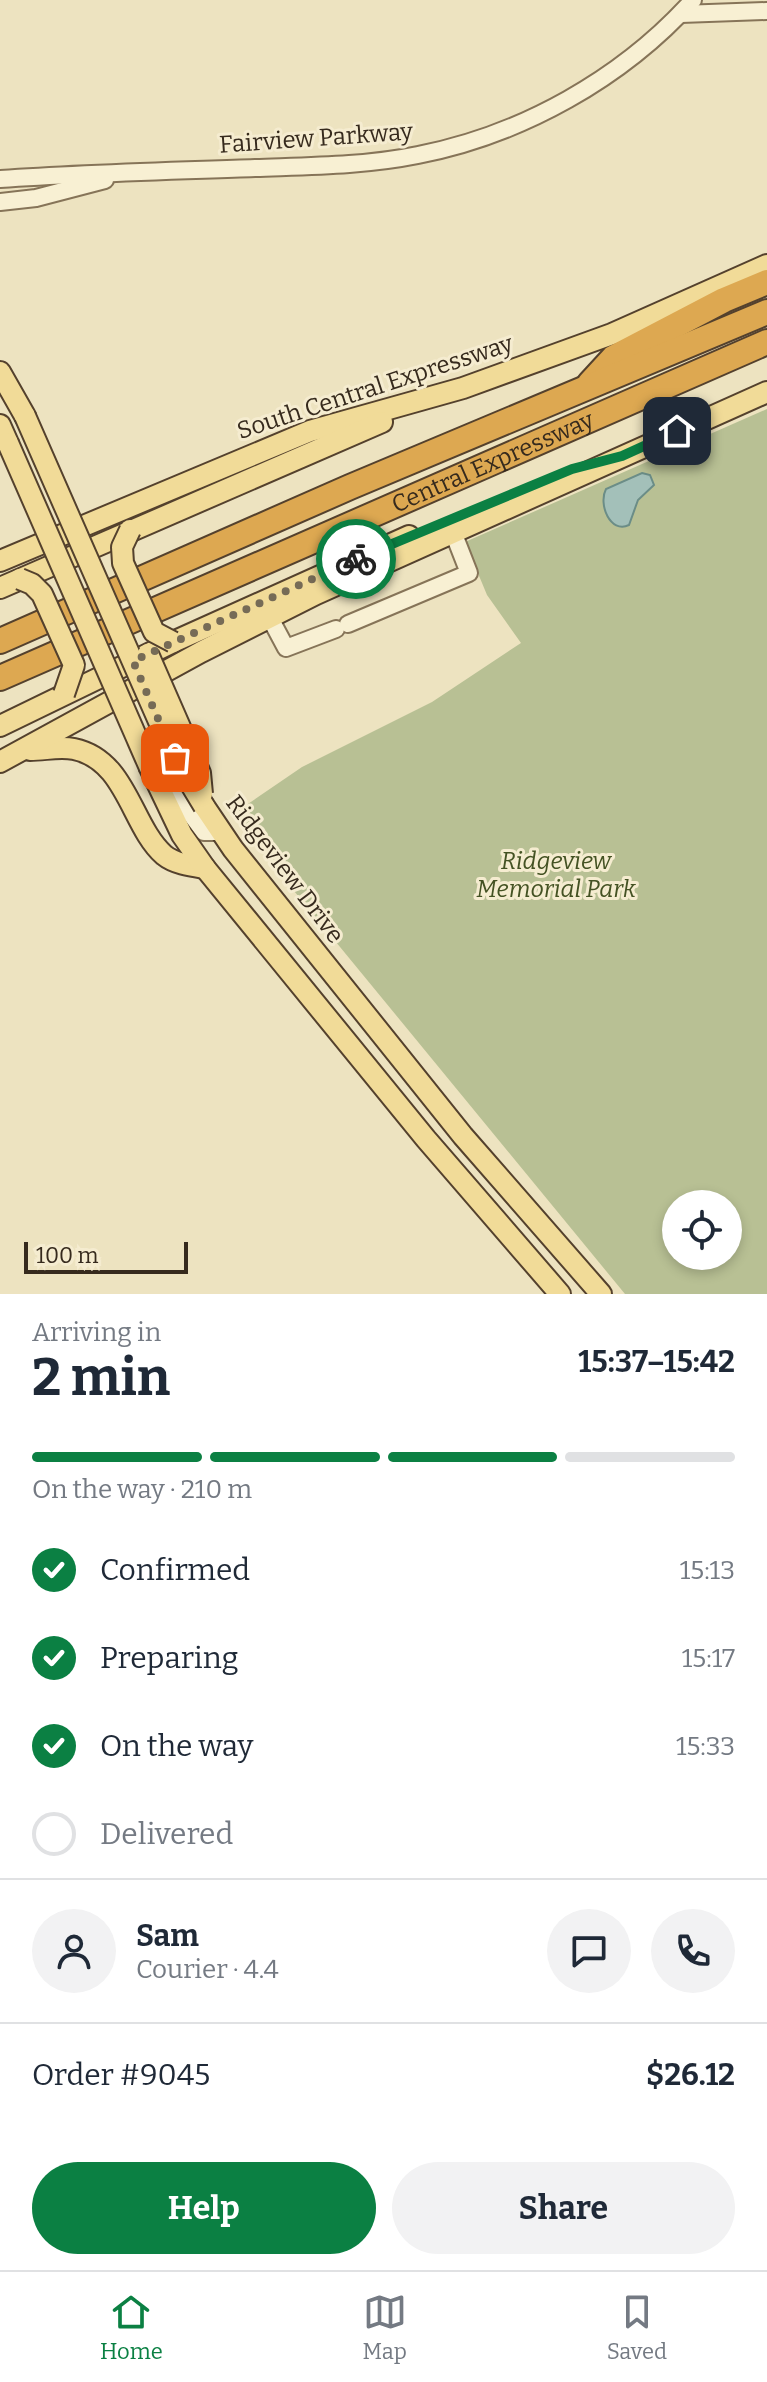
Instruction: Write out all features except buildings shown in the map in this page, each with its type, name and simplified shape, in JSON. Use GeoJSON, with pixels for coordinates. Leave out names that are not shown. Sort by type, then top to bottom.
{"type":"FeatureCollection","features":[{"type":"Feature","properties":{"kind":"highway"},"geometry":{"type":"LineString","coordinates":[[584,389],[613,358],[724,300],[767,282]]}},
{"type":"Feature","properties":{"kind":"highway","name":"Central Expressway"},"geometry":{"type":"LineString","coordinates":[[0,641],[350,487],[767,312]]}},
{"type":"Feature","properties":{"kind":"highway","name":"Central Expressway"},"geometry":{"type":"LineString","coordinates":[[0,678],[767,342]]}},
{"type":"Feature","properties":{"kind":"main road","name":"South Central Expressway"},"geometry":{"type":"LineString","coordinates":[[0,561],[310,431],[463,388],[612,334],[767,265]]}},
{"type":"Feature","properties":{"kind":"main road","name":"Ridgeview Drive"},"geometry":{"type":"LineString","coordinates":[[0,372],[25,416],[85,549],[140,658],[175,758],[204,806],[221,832],[463,1136],[601,1294]]}},
{"type":"Feature","properties":{"kind":"main road"},"geometry":{"type":"LineString","coordinates":[[0,588],[463,388]]}},
{"type":"Feature","properties":{"kind":"main road"},"geometry":{"type":"LineString","coordinates":[[0,762],[201,652],[270,618],[453,532],[767,392]]}},
{"type":"Feature","properties":{"kind":"main road"},"geometry":{"type":"LineString","coordinates":[[0,425],[182,835],[205,868],[426,1139],[560,1294]]}},
{"type":"Feature","properties":{"kind":"main road"},"geometry":{"type":"LineString","coordinates":[[0,726],[312,578],[572,469],[622,456]]}},
{"type":"Feature","properties":{"kind":"main road"},"geometry":{"type":"LineString","coordinates":[[130,530],[122,547],[123,563],[154,632],[173,642]]}},
{"type":"Feature","properties":{"kind":"main road"},"geometry":{"type":"LineString","coordinates":[[20,579],[32,584],[42,594],[74,665],[64,694]]}},
{"type":"Feature","properties":{"kind":"main road"},"geometry":{"type":"LineString","coordinates":[[26,749],[76,750],[93,757],[109,770],[123,789],[154,844],[166,857],[205,868]]}},
{"type":"Feature","properties":{"kind":"main road"},"geometry":{"type":"LineString","coordinates":[[333,1026],[359,1006]]}},
{"type":"Feature","properties":{"kind":"street","name":"Fairview Parkway"},"geometry":{"type":"LineString","coordinates":[[0,179],[368,163],[416,156],[508,128],[569,99],[620,65],[681,14],[693,0]]}},
{"type":"Feature","properties":{"kind":"street"},"geometry":{"type":"LineString","coordinates":[[681,14],[767,11]]}},
{"type":"Feature","properties":{"kind":"street","name":"Fairview Parkway"},"geometry":{"type":"LineString","coordinates":[[0,202],[36,198],[138,172]]}},
{"type":"Feature","properties":{"kind":"street"},"geometry":{"type":"LineString","coordinates":[[270,618],[286,648],[469,573],[453,532]]}},
{"type":"Feature","properties":{"kind":"street"},"geometry":{"type":"LineString","coordinates":[[150,768],[169,785],[204,832],[221,832]]}},
{"type":"Feature","properties":{"kind":"green space","name":"Ridgeview Memorial Park"},"geometry":{"type":"Polygon","coordinates":[[[767,409],[767,1294],[625,1294],[253,841],[239,810],[302,767],[432,702],[521,643],[487,595],[465,542],[767,409]]]}},
{"type":"Feature","properties":{"kind":"water"},"geometry":{"type":"Polygon","coordinates":[[[642,473],[650,475],[654,485],[638,500],[629,525],[616,525],[611,522],[605,509],[606,489],[642,473]]]}},
{"type":"Feature","properties":{"kind":"way so far"},"geometry":{"type":"LineString","coordinates":[[175,758],[133,661],[356,559]]}},
{"type":"Feature","properties":{"kind":"route"},"geometry":{"type":"LineString","coordinates":[[356,559],[572,469],[622,456],[677,431]]}}]}
